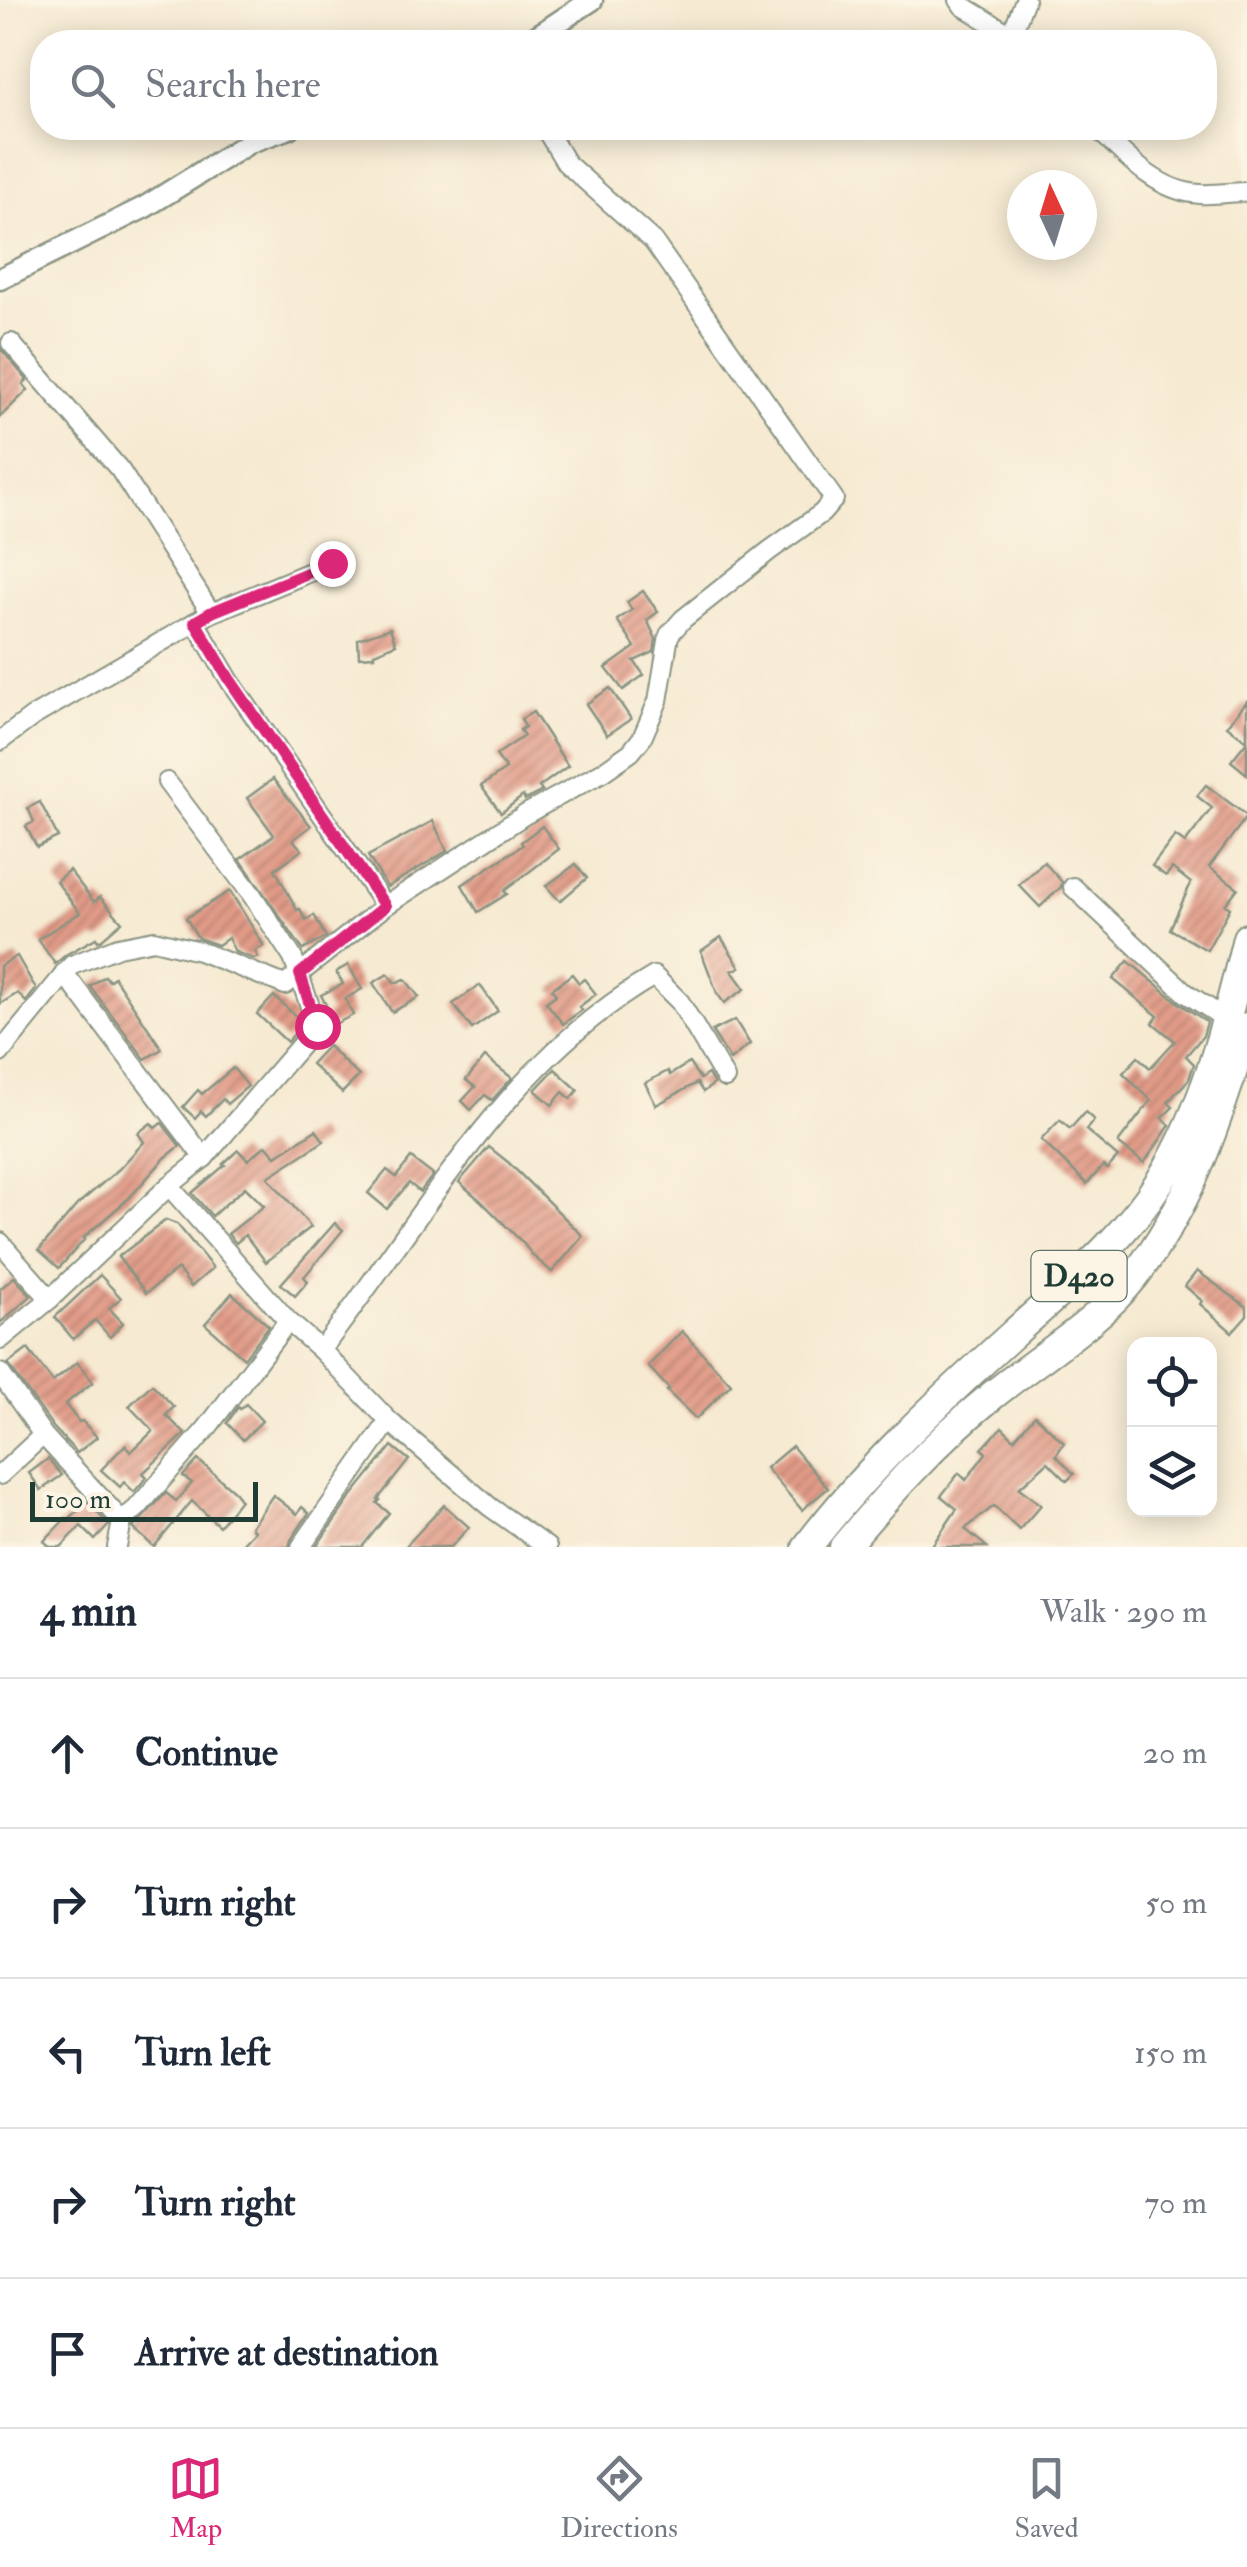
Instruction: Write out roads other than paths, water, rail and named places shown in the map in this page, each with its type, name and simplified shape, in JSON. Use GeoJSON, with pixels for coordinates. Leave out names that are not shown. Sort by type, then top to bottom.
{"type":"FeatureCollection","features":[{"type":"Feature","properties":{"kind":"highway","name":"D420"},"geometry":{"type":"LineString","coordinates":[[844,1547],[943,1438],[1096,1315],[1132,1280],[1161,1239],[1192,1186],[1215,1127],[1237,1023],[1247,938]]}},
{"type":"Feature","properties":{"kind":"highway","name":"D420"},"geometry":{"type":"LineString","coordinates":[[807,1547],[847,1496],[926,1413],[1072,1282],[1135,1216],[1190,1128],[1237,1023]]}},
{"type":"Feature","properties":{"kind":"street"},"geometry":{"type":"LineString","coordinates":[[546,30],[592,0]]}},
{"type":"Feature","properties":{"kind":"street"},"geometry":{"type":"LineString","coordinates":[[959,0],[1000,30]]}},
{"type":"Feature","properties":{"kind":"street"},"geometry":{"type":"LineString","coordinates":[[1017,30],[1025,0]]}},
{"type":"Feature","properties":{"kind":"street"},"geometry":{"type":"LineString","coordinates":[[0,279],[145,206],[256,140]]}},
{"type":"Feature","properties":{"kind":"street"},"geometry":{"type":"LineString","coordinates":[[0,1052],[72,964],[118,948],[154,940],[199,951],[285,985],[385,906],[526,814],[632,752],[658,701],[668,635],[683,619],[822,513],[834,499],[653,241],[566,163],[552,140]]}},
{"type":"Feature","properties":{"kind":"street"},"geometry":{"type":"LineString","coordinates":[[1109,140],[1140,170],[1164,184],[1196,194],[1247,192]]}},
{"type":"Feature","properties":{"kind":"street"},"geometry":{"type":"LineString","coordinates":[[12,343],[120,470],[203,617],[230,680],[385,906]]}},
{"type":"Feature","properties":{"kind":"street"},"geometry":{"type":"LineString","coordinates":[[0,741],[32,717],[203,617],[332,563]]}},
{"type":"Feature","properties":{"kind":"street"},"geometry":{"type":"LineString","coordinates":[[0,1340],[50,1300],[204,1158],[317,1026],[293,958],[252,895],[167,782]]}},
{"type":"Feature","properties":{"kind":"street"},"geometry":{"type":"LineString","coordinates":[[1072,887],[1186,993],[1237,1023]]}},
{"type":"Feature","properties":{"kind":"street"},"geometry":{"type":"LineString","coordinates":[[64,974],[204,1158]]}},
{"type":"Feature","properties":{"kind":"street"},"geometry":{"type":"LineString","coordinates":[[321,1350],[479,1135],[547,1056],[597,1012],[654,976],[680,1002],[725,1078]]}},
{"type":"Feature","properties":{"kind":"street"},"geometry":{"type":"LineString","coordinates":[[170,1186],[288,1321],[389,1420],[490,1507],[547,1547]]}},
{"type":"Feature","properties":{"kind":"street"},"geometry":{"type":"LineString","coordinates":[[0,1242],[50,1300]]}},
{"type":"Feature","properties":{"kind":"street"},"geometry":{"type":"LineString","coordinates":[[120,1546],[122,1522],[208,1428],[288,1321]]}},
{"type":"Feature","properties":{"kind":"street"},"geometry":{"type":"LineString","coordinates":[[0,1373],[43,1435],[122,1522]]}},
{"type":"Feature","properties":{"kind":"street"},"geometry":{"type":"LineString","coordinates":[[301,1547],[389,1420]]}},
{"type":"Feature","properties":{"kind":"street"},"geometry":{"type":"LineString","coordinates":[[0,1474],[43,1435]]}}]}
